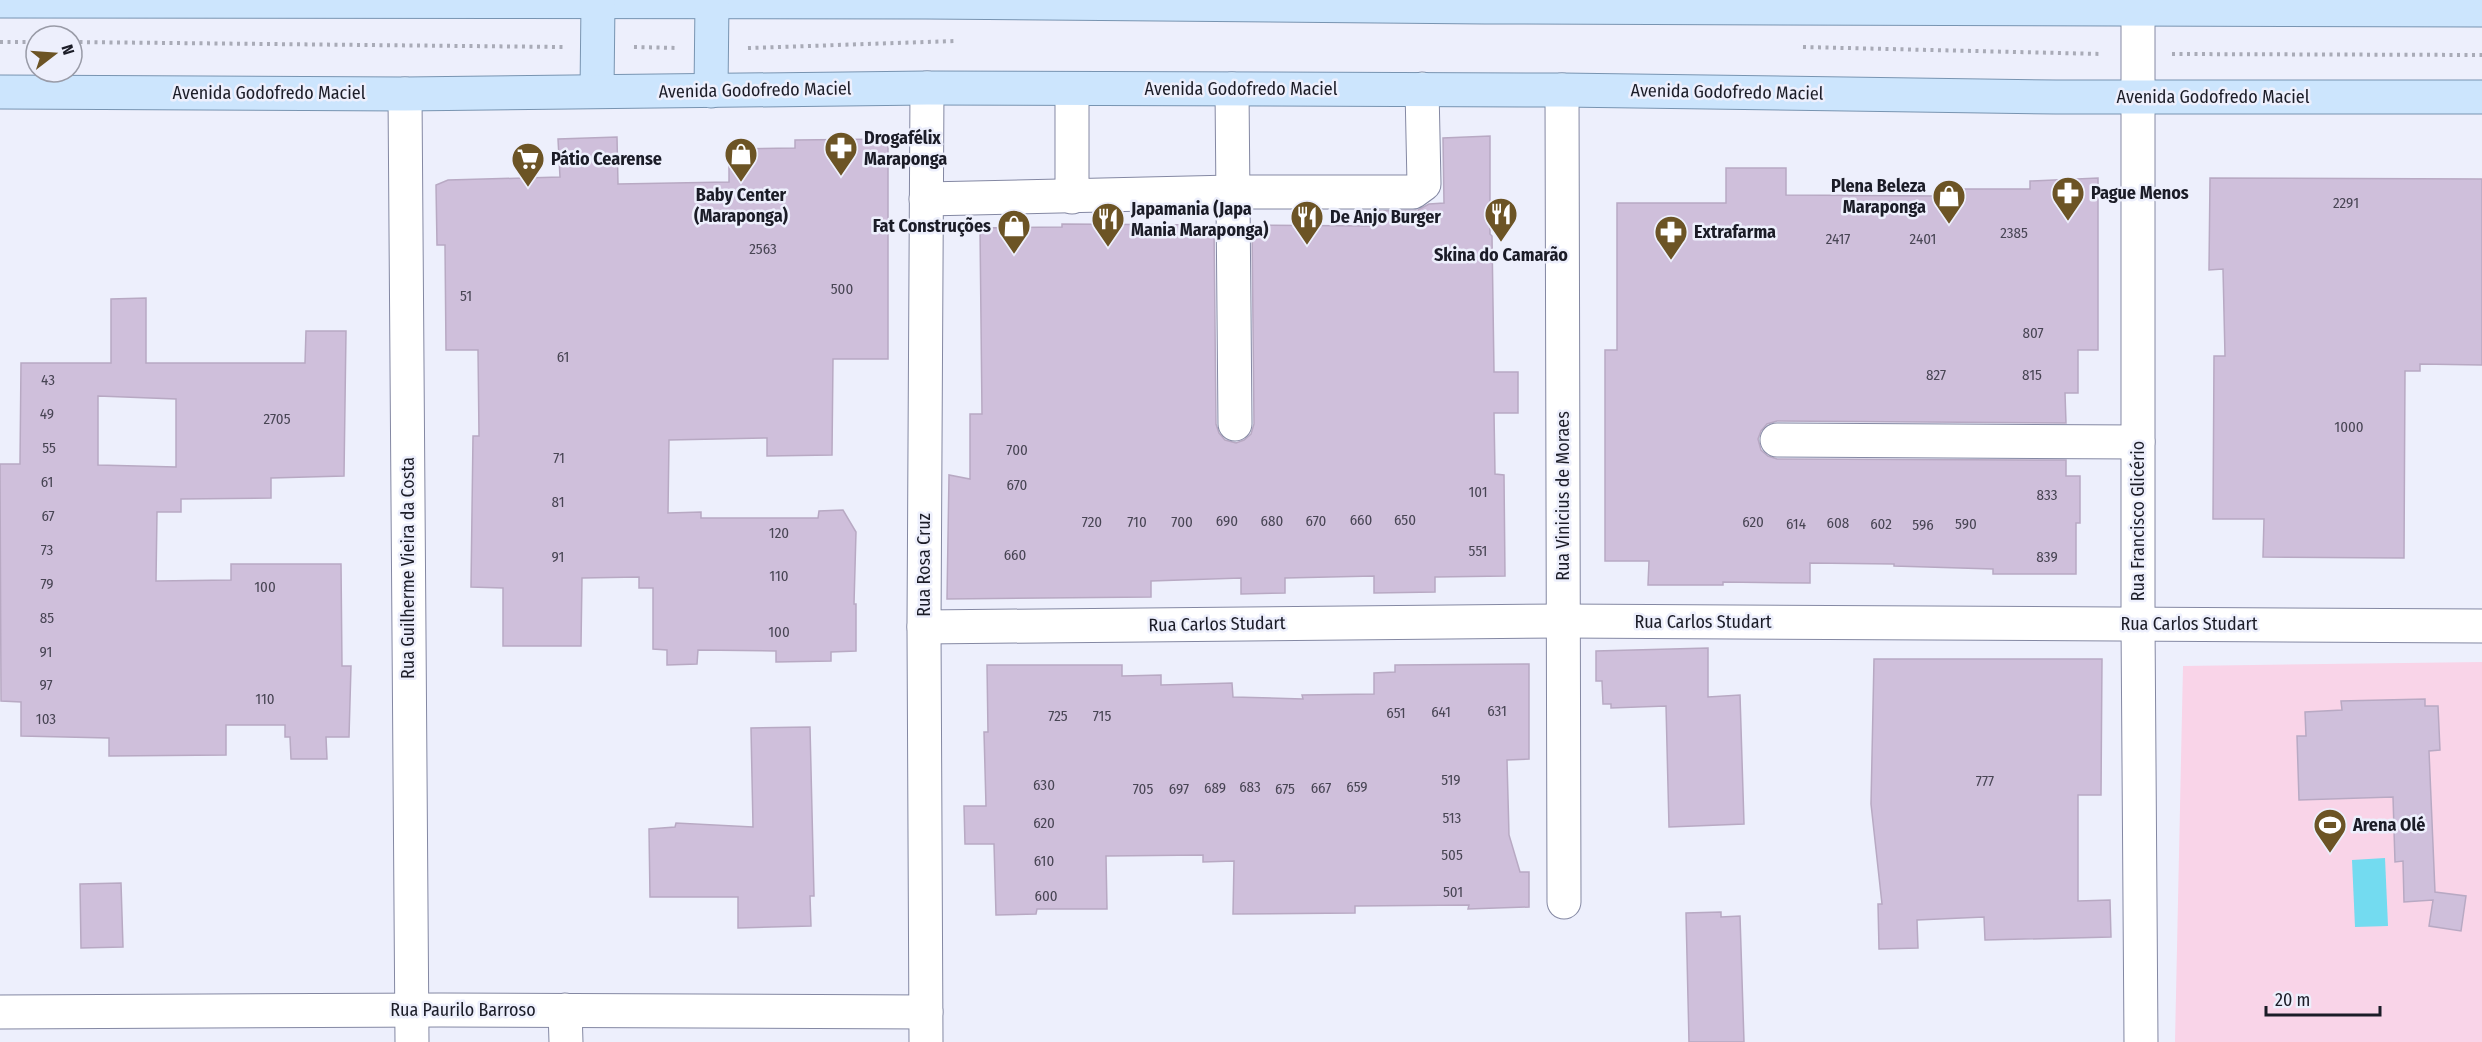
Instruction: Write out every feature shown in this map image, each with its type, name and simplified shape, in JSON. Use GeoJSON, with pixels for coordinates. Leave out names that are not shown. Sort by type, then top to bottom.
{"type":"FeatureCollection","features":[{"type":"Feature","properties":{"kind":"main road"},"geometry":{"type":"LineString","coordinates":[[0,1],[2138,4],[2482,10]]}},
{"type":"Feature","properties":{"kind":"main road"},"geometry":{"type":"LineString","coordinates":[[597,91],[598,1]]}},
{"type":"Feature","properties":{"kind":"main road"},"geometry":{"type":"LineString","coordinates":[[711,91],[712,2]]}},
{"type":"Feature","properties":{"kind":"main road","name":"Avenida Godofredo Maciel"},"geometry":{"type":"LineString","coordinates":[[0,92],[405,94],[927,88],[1562,90],[2139,97],[2482,97]]}},
{"type":"Feature","properties":{"kind":"street","name":"Rua Francisco Glicério"},"geometry":{"type":"LineString","coordinates":[[2138,4],[2141,1042]]}},
{"type":"Feature","properties":{"kind":"street","name":"Rua Rosa Cruz"},"geometry":{"type":"LineString","coordinates":[[926,1027],[924,627],[927,88]]}},
{"type":"Feature","properties":{"kind":"street"},"geometry":{"type":"LineString","coordinates":[[1072,89],[1072,197]]}},
{"type":"Feature","properties":{"kind":"street"},"geometry":{"type":"LineString","coordinates":[[1232,89],[1235,424]]}},
{"type":"Feature","properties":{"kind":"street"},"geometry":{"type":"LineString","coordinates":[[926,199],[1232,192],[1413,192],[1424,184],[1422,89]]}},
{"type":"Feature","properties":{"kind":"street","name":"Rua Vinicius de Moraes"},"geometry":{"type":"LineString","coordinates":[[1562,90],[1564,902]]}},
{"type":"Feature","properties":{"kind":"street","name":"Rua Guilherme Vieira da Costa"},"geometry":{"type":"LineString","coordinates":[[405,94],[412,1042]]}},
{"type":"Feature","properties":{"kind":"street"},"geometry":{"type":"LineString","coordinates":[[1777,440],[2138,442]]}},
{"type":"Feature","properties":{"kind":"street","name":"Rua Carlos Studart"},"geometry":{"type":"LineString","coordinates":[[924,627],[1563,621],[2482,626]]}},
{"type":"Feature","properties":{"kind":"street","name":"Rua Paurilo Barroso"},"geometry":{"type":"LineString","coordinates":[[0,1012],[411,1010],[565,1026],[926,1027]]}},
{"type":"Feature","properties":{"kind":"path"},"geometry":{"type":"LineString","coordinates":[[84,42],[712,49],[959,41]]}},
{"type":"Feature","properties":{"kind":"path"},"geometry":{"type":"LineString","coordinates":[[0,42],[24,42]]}},
{"type":"Feature","properties":{"kind":"path"},"geometry":{"type":"LineString","coordinates":[[1793,47],[2139,54],[2482,55]]}},
{"type":"Feature","properties":{"kind":"shaded area","name":"Arena Olé"},"geometry":{"type":"Polygon","coordinates":[[[2482,662],[2482,1042],[2175,1042],[2183,666],[2482,662]]]}},
{"type":"Feature","properties":{"kind":"water"},"geometry":{"type":"Polygon","coordinates":[[[2385,858],[2388,926],[2355,927],[2352,860],[2385,858]]]}},
{"type":"Feature","properties":{"kind":"building"},"geometry":{"type":"Polygon","coordinates":[[[1490,136],[1494,372],[1518,372],[1518,413],[1494,413],[1495,474],[1504,475],[1505,576],[1435,577],[1435,592],[1374,593],[1374,576],[1285,578],[1285,593],[1241,594],[1241,578],[1151,581],[1151,597],[947,599],[949,475],[970,479],[970,414],[982,414],[980,228],[1062,227],[1062,224],[1214,225],[1216,424],[1225,440],[1236,443],[1251,434],[1254,424],[1252,225],[1375,226],[1375,211],[1418,210],[1429,204],[1444,203],[1443,138],[1490,136]]]}},
{"type":"Feature","properties":{"kind":"building"},"geometry":{"type":"Polygon","coordinates":[[[617,137],[618,184],[729,182],[729,149],[795,148],[795,140],[888,139],[888,359],[833,359],[832,455],[767,456],[767,438],[669,440],[668,513],[701,512],[701,518],[818,518],[819,511],[843,510],[856,532],[854,604],[856,604],[856,651],[831,652],[831,661],[776,662],[776,651],[698,650],[697,664],[667,665],[667,650],[653,649],[653,588],[639,588],[639,577],[582,578],[581,646],[503,646],[503,588],[471,587],[473,436],[479,436],[478,350],[446,350],[445,245],[437,245],[436,185],[448,180],[560,177],[558,139],[617,137]]]}},
{"type":"Feature","properties":{"kind":"building"},"geometry":{"type":"Polygon","coordinates":[[[1726,168],[1786,168],[1786,195],[1938,196],[1938,189],[2030,189],[2030,181],[2098,178],[2098,350],[2078,350],[2078,393],[2065,393],[2066,423],[1777,421],[1767,424],[1758,439],[1761,450],[1777,459],[2066,460],[2066,476],[2080,476],[2080,523],[2076,523],[2076,574],[1993,574],[1993,569],[1810,563],[1810,583],[1723,582],[1723,585],[1648,585],[1649,561],[1605,561],[1605,350],[1617,350],[1617,203],[1726,203],[1726,168]]]}},
{"type":"Feature","properties":{"kind":"building"},"geometry":{"type":"Polygon","coordinates":[[[2210,178],[2482,179],[2482,365],[2420,364],[2420,371],[2405,371],[2404,558],[2263,557],[2264,519],[2213,519],[2214,356],[2225,356],[2223,269],[2209,270],[2210,178]]]}},
{"type":"Feature","properties":{"kind":"building"},"geometry":{"type":"Polygon","coordinates":[[[146,298],[146,363],[305,363],[306,331],[346,331],[344,476],[271,478],[271,498],[181,499],[181,512],[157,512],[156,581],[231,580],[231,564],[341,564],[342,666],[351,666],[349,737],[326,737],[327,759],[291,759],[290,737],[285,737],[285,725],[226,725],[226,755],[109,756],[109,738],[21,736],[21,702],[1,701],[0,464],[20,464],[21,363],[111,363],[111,299],[146,298]],[[98,396],[98,465],[176,467],[176,399],[98,396]]]}},
{"type":"Feature","properties":{"kind":"building"},"geometry":{"type":"Polygon","coordinates":[[[1708,648],[1708,697],[1740,695],[1744,824],[1669,827],[1666,706],[1611,708],[1611,704],[1603,704],[1602,681],[1596,681],[1596,651],[1708,648]]]}},
{"type":"Feature","properties":{"kind":"building"},"geometry":{"type":"Polygon","coordinates":[[[1874,659],[2102,659],[2101,795],[2078,795],[2078,901],[2110,900],[2111,937],[1985,940],[1984,917],[1917,920],[1918,948],[1879,949],[1878,904],[1882,904],[1871,804],[1874,659]]]}},
{"type":"Feature","properties":{"kind":"building"},"geometry":{"type":"Polygon","coordinates":[[[1529,664],[1529,759],[1507,760],[1509,835],[1520,872],[1529,872],[1529,907],[1468,909],[1469,905],[1355,906],[1355,913],[1233,914],[1234,861],[1203,862],[1203,855],[1106,856],[1107,909],[1037,909],[1036,914],[996,915],[994,844],[965,844],[964,806],[986,806],[984,732],[988,732],[987,665],[1122,665],[1122,676],[1161,675],[1161,685],[1232,683],[1233,697],[1303,699],[1302,695],[1374,694],[1374,673],[1395,672],[1395,665],[1529,664]]]}},
{"type":"Feature","properties":{"kind":"building"},"geometry":{"type":"Polygon","coordinates":[[[2425,699],[2425,706],[2438,706],[2440,750],[2429,751],[2435,892],[2466,896],[2461,931],[2429,926],[2433,900],[2404,902],[2403,861],[2395,862],[2393,797],[2299,800],[2297,736],[2306,736],[2305,712],[2342,710],[2341,701],[2425,699]]]}},
{"type":"Feature","properties":{"kind":"building"},"geometry":{"type":"Polygon","coordinates":[[[810,727],[814,896],[810,896],[811,926],[738,928],[738,897],[650,897],[649,829],[675,827],[676,823],[753,827],[751,728],[810,727]]]}},
{"type":"Feature","properties":{"kind":"building"},"geometry":{"type":"Polygon","coordinates":[[[121,883],[123,947],[81,948],[80,884],[121,883]]]}},
{"type":"Feature","properties":{"kind":"building"},"geometry":{"type":"Polygon","coordinates":[[[1721,912],[1721,917],[1740,916],[1744,1042],[1689,1042],[1686,913],[1721,912]]]}},
{"type":"Feature","properties":{"kind":"place","name":"Drogafélix Maraponga"},"geometry":{"type":"Point","coordinates":[841,177]}},
{"type":"Feature","properties":{"kind":"place","name":"Baby Center (Maraponga)"},"geometry":{"type":"Point","coordinates":[741,183]}},
{"type":"Feature","properties":{"kind":"place","name":"Pátio Cearense"},"geometry":{"type":"Point","coordinates":[528,188]}},
{"type":"Feature","properties":{"kind":"place","name":"Pague Menos"},"geometry":{"type":"Point","coordinates":[2068,222]}},
{"type":"Feature","properties":{"kind":"place","name":"Plena Beleza Maraponga"},"geometry":{"type":"Point","coordinates":[1949,225]}},
{"type":"Feature","properties":{"kind":"place","name":"Skina do Camarão"},"geometry":{"type":"Point","coordinates":[1501,243]}},
{"type":"Feature","properties":{"kind":"place","name":"De Anjo Burger"},"geometry":{"type":"Point","coordinates":[1307,246]}},
{"type":"Feature","properties":{"kind":"place","name":"Japamania (Japa Mania Maraponga)"},"geometry":{"type":"Point","coordinates":[1108,248]}},
{"type":"Feature","properties":{"kind":"place","name":"Fat Construções"},"geometry":{"type":"Point","coordinates":[1014,255]}},
{"type":"Feature","properties":{"kind":"place","name":"Extrafarma"},"geometry":{"type":"Point","coordinates":[1671,261]}},
{"type":"Feature","properties":{"kind":"place","name":"Arena Olé"},"geometry":{"type":"Point","coordinates":[2330,854]}}]}
